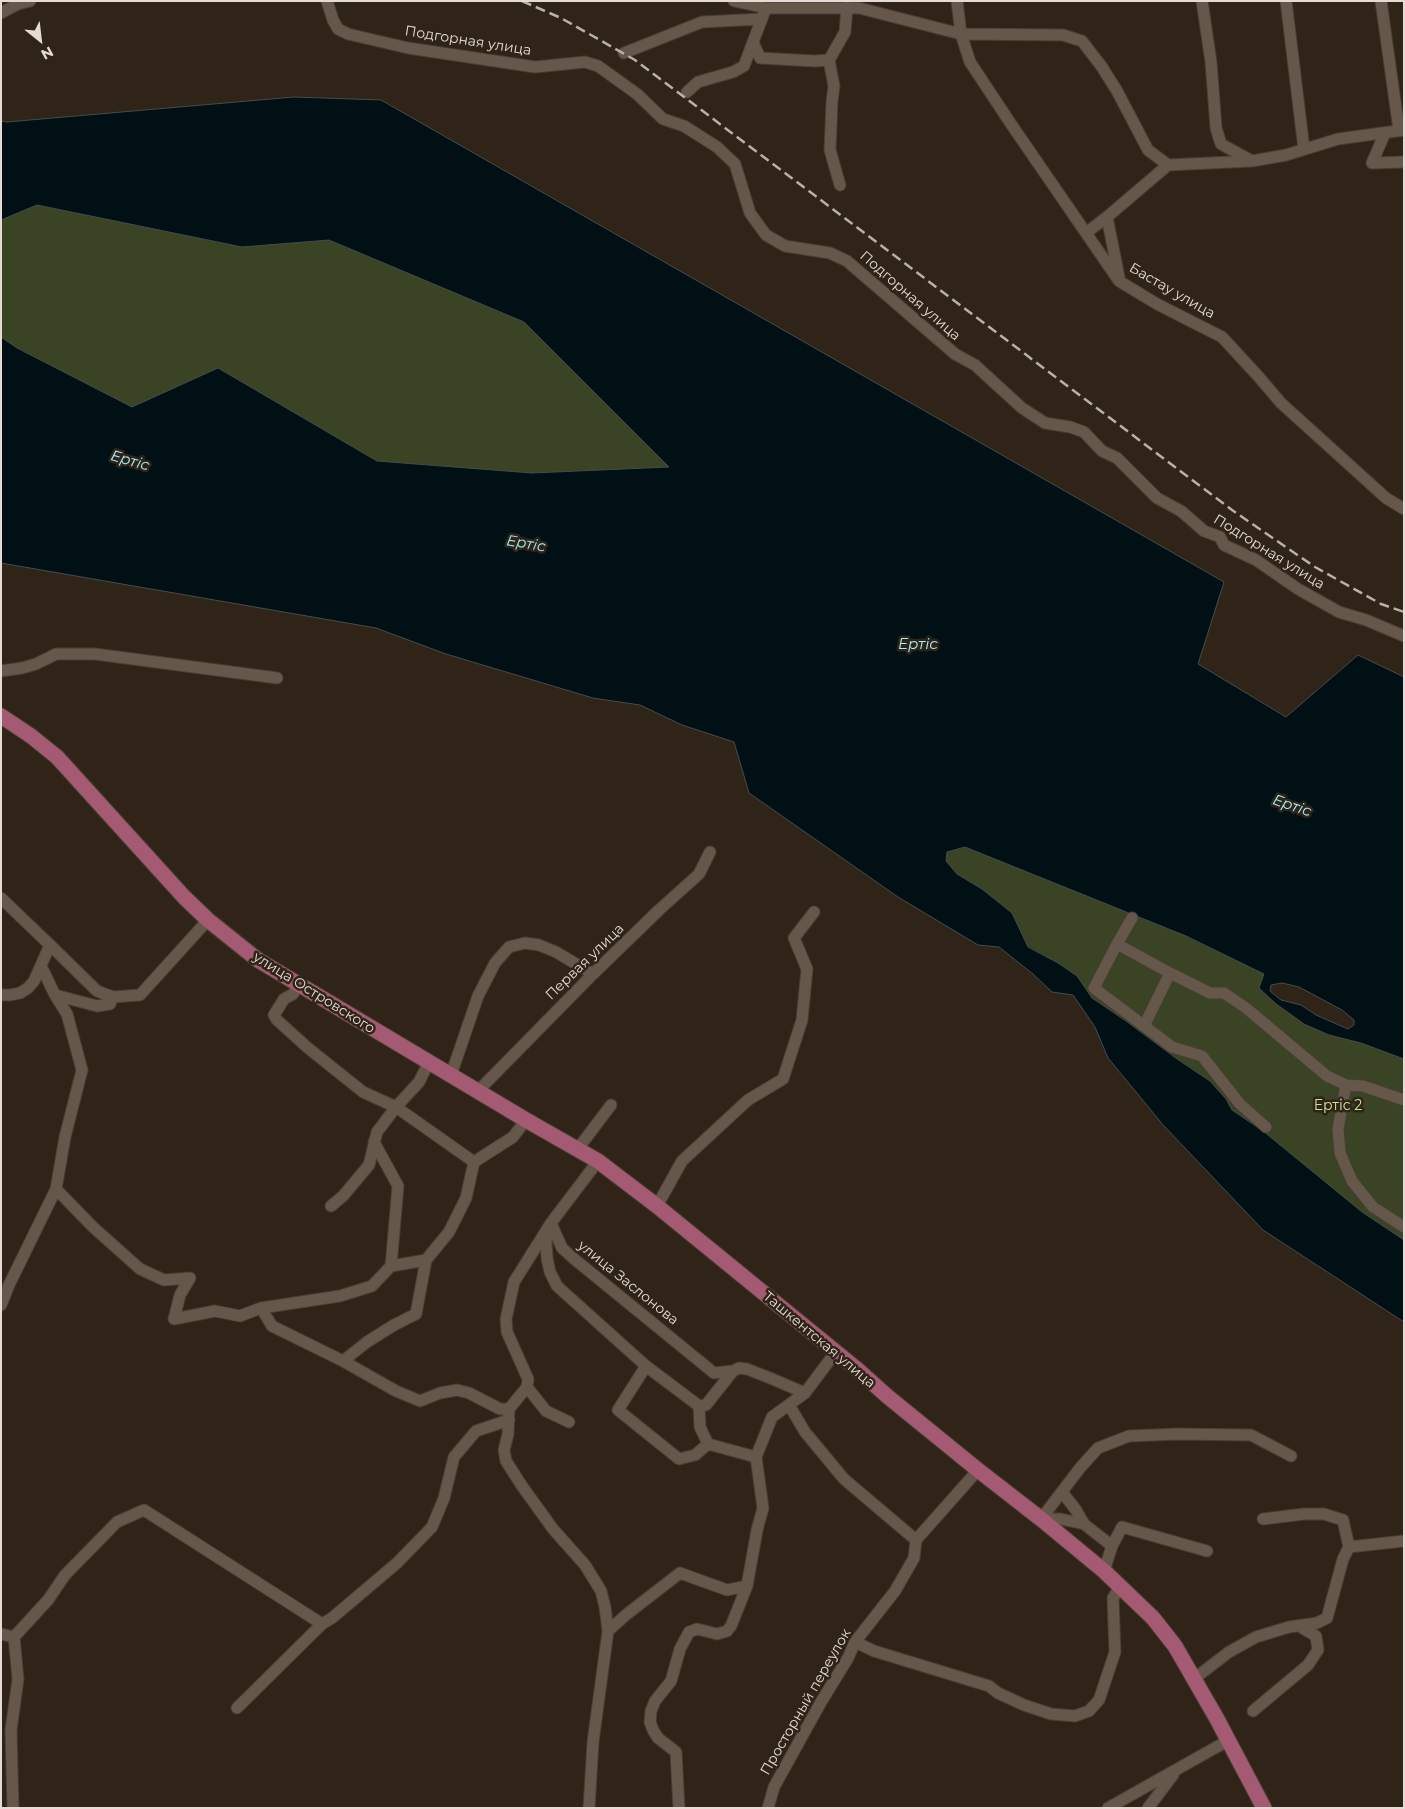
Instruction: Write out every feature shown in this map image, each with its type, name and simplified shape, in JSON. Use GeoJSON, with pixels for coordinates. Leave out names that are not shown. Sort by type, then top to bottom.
{"type":"FeatureCollection","features":[{"type":"Feature","properties":{"kind":"main road","name":"улица Островского"},"geometry":{"type":"LineString","coordinates":[[1,716],[31,736],[57,757],[184,897],[208,920],[258,960],[598,1161]]}},
{"type":"Feature","properties":{"kind":"main road","name":"Ташкентская улица"},"geometry":{"type":"LineString","coordinates":[[598,1161],[657,1206],[978,1470],[1042,1519],[1104,1571],[1153,1618],[1165,1632],[1195,1678],[1264,1808]]}},
{"type":"Feature","properties":{"kind":"street"},"geometry":{"type":"LineString","coordinates":[[1,13],[18,4],[30,1]]}},
{"type":"Feature","properties":{"kind":"street","name":"Подгорная улица"},"geometry":{"type":"LineString","coordinates":[[327,1],[332,20],[338,29],[348,34],[408,48],[536,68],[585,62],[598,66],[637,94],[663,119],[684,126],[717,147],[735,164],[750,214],[766,235],[785,246],[830,253],[846,261],[955,354],[975,365],[1022,408],[1045,423],[1070,427],[1084,432],[1102,451],[1117,458],[1157,498],[1181,511],[1204,531],[1220,537],[1224,545],[1256,560],[1298,589],[1339,612],[1366,620],[1404,636]]}},
{"type":"Feature","properties":{"kind":"street"},"geometry":{"type":"LineString","coordinates":[[734,1],[766,8],[854,5],[960,34],[1063,35],[1082,41],[1118,92],[1148,150],[1168,165]]}},
{"type":"Feature","properties":{"kind":"street","name":"Бастау улица"},"geometry":{"type":"LineString","coordinates":[[956,1],[960,34],[970,62],[1119,281],[1157,304],[1222,337],[1281,403],[1386,498],[1404,509]]}},
{"type":"Feature","properties":{"kind":"street"},"geometry":{"type":"LineString","coordinates":[[1202,1],[1211,62],[1216,128],[1221,144],[1252,161]]}},
{"type":"Feature","properties":{"kind":"street"},"geometry":{"type":"LineString","coordinates":[[1286,1],[1304,149]]}},
{"type":"Feature","properties":{"kind":"street"},"geometry":{"type":"LineString","coordinates":[[1086,233],[1107,218],[1168,165],[1252,161],[1286,155],[1338,139],[1401,130],[1381,1]]}},
{"type":"Feature","properties":{"kind":"street"},"geometry":{"type":"LineString","coordinates":[[840,185],[830,150],[834,86],[829,60],[845,32],[854,5]]}},
{"type":"Feature","properties":{"kind":"street"},"geometry":{"type":"LineString","coordinates":[[687,92],[698,82],[734,72],[744,66],[766,8]]}},
{"type":"Feature","properties":{"kind":"street"},"geometry":{"type":"LineString","coordinates":[[624,54],[702,22],[762,19]]}},
{"type":"Feature","properties":{"kind":"street"},"geometry":{"type":"LineString","coordinates":[[753,42],[760,58],[829,60]]}},
{"type":"Feature","properties":{"kind":"street"},"geometry":{"type":"LineString","coordinates":[[1385,132],[1372,163],[1404,162]]}},
{"type":"Feature","properties":{"kind":"street"},"geometry":{"type":"LineString","coordinates":[[1107,218],[1119,281]]}},
{"type":"Feature","properties":{"kind":"street"},"geometry":{"type":"LineString","coordinates":[[1,671],[29,666],[56,654],[95,654],[278,678]]}},
{"type":"Feature","properties":{"kind":"street","name":"Первая улица"},"geometry":{"type":"LineString","coordinates":[[478,1091],[593,974],[699,874],[710,852]]}},
{"type":"Feature","properties":{"kind":"street"},"geometry":{"type":"LineString","coordinates":[[1,898],[97,991],[113,997],[140,995],[208,920]]}},
{"type":"Feature","properties":{"kind":"street"},"geometry":{"type":"LineString","coordinates":[[657,1206],[682,1161],[748,1100],[783,1079],[802,1020],[807,969],[794,938],[814,912]]}},
{"type":"Feature","properties":{"kind":"street"},"geometry":{"type":"LineString","coordinates":[[1132,918],[1094,988],[1172,1047],[1202,1056],[1240,1104],[1266,1128]]}},
{"type":"Feature","properties":{"kind":"street"},"geometry":{"type":"LineString","coordinates":[[451,1075],[478,996],[495,962],[509,947],[525,943],[539,945],[556,952],[593,974]]}},
{"type":"Feature","properties":{"kind":"street"},"geometry":{"type":"LineString","coordinates":[[1,995],[15,994],[28,988],[34,981],[50,944]]}},
{"type":"Feature","properties":{"kind":"street"},"geometry":{"type":"LineString","coordinates":[[1117,944],[1210,992],[1224,993],[1246,1008],[1327,1076],[1346,1085],[1363,1086],[1404,1100]]}},
{"type":"Feature","properties":{"kind":"street"},"geometry":{"type":"LineString","coordinates":[[1,1305],[56,1189],[65,1136],[82,1070],[67,1014],[55,995],[41,966]]}},
{"type":"Feature","properties":{"kind":"street"},"geometry":{"type":"LineString","coordinates":[[1144,1026],[1170,973]]}},
{"type":"Feature","properties":{"kind":"street"},"geometry":{"type":"LineString","coordinates":[[299,984],[293,994],[284,999],[274,1015],[276,1020],[363,1092],[396,1107],[474,1162]]}},
{"type":"Feature","properties":{"kind":"street"},"geometry":{"type":"LineString","coordinates":[[55,995],[97,1006],[110,1004],[113,997]]}},
{"type":"Feature","properties":{"kind":"street"},"geometry":{"type":"LineString","coordinates":[[331,1206],[343,1196],[369,1165],[377,1132],[396,1107],[419,1082],[429,1062]]}},
{"type":"Feature","properties":{"kind":"street"},"geometry":{"type":"LineString","coordinates":[[1346,1085],[1338,1129],[1340,1153],[1352,1181],[1373,1207],[1404,1227]]}},
{"type":"Feature","properties":{"kind":"street"},"geometry":{"type":"LineString","coordinates":[[577,1150],[611,1105]]}},
{"type":"Feature","properties":{"kind":"street"},"geometry":{"type":"LineString","coordinates":[[343,1361],[367,1342],[416,1314],[426,1260],[449,1232],[466,1198],[474,1162],[513,1137],[526,1120]]}},
{"type":"Feature","properties":{"kind":"street"},"geometry":{"type":"LineString","coordinates":[[374,1142],[398,1186],[391,1266]]}},
{"type":"Feature","properties":{"kind":"street"},"geometry":{"type":"LineString","coordinates":[[589,1808],[594,1742],[608,1631],[605,1608],[600,1591],[585,1565],[553,1528],[506,1461],[504,1450],[509,1415],[527,1387],[528,1380],[507,1332],[506,1319],[514,1282],[551,1223],[598,1161]]}},
{"type":"Feature","properties":{"kind":"street"},"geometry":{"type":"LineString","coordinates":[[56,1189],[140,1269],[164,1280],[190,1278],[180,1294],[174,1319],[214,1311],[240,1316],[261,1308],[340,1296],[372,1286],[391,1266],[426,1260]]}},
{"type":"Feature","properties":{"kind":"street"},"geometry":{"type":"LineString","coordinates":[[551,1223],[546,1241],[547,1258],[550,1272],[557,1286],[646,1366],[699,1406],[706,1405],[733,1371]]}},
{"type":"Feature","properties":{"kind":"street","name":"улица Заслонова"},"geometry":{"type":"LineString","coordinates":[[551,1223],[562,1248],[714,1372],[733,1371],[739,1368],[747,1369],[805,1393]]}},
{"type":"Feature","properties":{"kind":"street"},"geometry":{"type":"LineString","coordinates":[[261,1308],[272,1326],[343,1361],[396,1391],[420,1401],[440,1393],[457,1390],[469,1393],[509,1415]]}},
{"type":"Feature","properties":{"kind":"street"},"geometry":{"type":"LineString","coordinates":[[679,1808],[676,1752],[658,1738],[653,1730],[650,1722],[651,1711],[655,1701],[670,1681],[680,1649],[690,1632],[697,1629],[717,1634],[727,1630],[747,1586],[763,1508],[756,1457],[772,1418],[805,1393],[835,1353]]}},
{"type":"Feature","properties":{"kind":"street"},"geometry":{"type":"LineString","coordinates":[[646,1366],[618,1410],[679,1459],[695,1455],[708,1444]]}},
{"type":"Feature","properties":{"kind":"street"},"geometry":{"type":"LineString","coordinates":[[527,1387],[546,1411],[568,1422]]}},
{"type":"Feature","properties":{"kind":"street"},"geometry":{"type":"LineString","coordinates":[[789,1405],[806,1432],[844,1479],[916,1540]]}},
{"type":"Feature","properties":{"kind":"street"},"geometry":{"type":"LineString","coordinates":[[699,1406],[700,1427],[708,1444],[756,1457]]}},
{"type":"Feature","properties":{"kind":"street"},"geometry":{"type":"LineString","coordinates":[[237,1708],[322,1624],[332,1618],[391,1569],[432,1527],[444,1498],[454,1457],[476,1431],[509,1415]]}},
{"type":"Feature","properties":{"kind":"street"},"geometry":{"type":"LineString","coordinates":[[1042,1519],[1098,1448],[1129,1436],[1177,1434],[1251,1435],[1291,1456]]}},
{"type":"Feature","properties":{"kind":"street","name":"Просторный переулок"},"geometry":{"type":"LineString","coordinates":[[768,1808],[774,1788],[821,1702],[848,1658],[855,1642],[895,1591],[914,1558],[916,1540],[978,1470]]}},
{"type":"Feature","properties":{"kind":"street"},"geometry":{"type":"LineString","coordinates":[[1062,1492],[1084,1524],[1112,1546]]}},
{"type":"Feature","properties":{"kind":"street"},"geometry":{"type":"LineString","coordinates":[[12,1808],[6,1730],[18,1678],[14,1637],[48,1600],[65,1575],[117,1522],[144,1510],[322,1624]]}},
{"type":"Feature","properties":{"kind":"street"},"geometry":{"type":"LineString","coordinates":[[1195,1678],[1229,1652],[1256,1637],[1289,1627],[1317,1623],[1327,1618],[1343,1559],[1349,1547],[1343,1520],[1324,1514],[1304,1514],[1263,1519]]}},
{"type":"Feature","properties":{"kind":"street"},"geometry":{"type":"LineString","coordinates":[[1042,1519],[1061,1518],[1084,1524]]}},
{"type":"Feature","properties":{"kind":"street"},"geometry":{"type":"LineString","coordinates":[[1104,1571],[1112,1546],[1122,1527],[1207,1551]]}},
{"type":"Feature","properties":{"kind":"street"},"geometry":{"type":"LineString","coordinates":[[1349,1547],[1404,1541]]}},
{"type":"Feature","properties":{"kind":"street"},"geometry":{"type":"LineString","coordinates":[[608,1631],[680,1573],[727,1590],[747,1586]]}},
{"type":"Feature","properties":{"kind":"street"},"geometry":{"type":"LineString","coordinates":[[855,1642],[874,1651],[989,1686],[998,1693],[1024,1705],[1050,1714],[1076,1716],[1089,1711],[1099,1700],[1115,1652],[1114,1598],[1120,1587]]}},
{"type":"Feature","properties":{"kind":"street"},"geometry":{"type":"LineString","coordinates":[[1253,1711],[1308,1665],[1318,1650],[1316,1636],[1299,1626]]}},
{"type":"Feature","properties":{"kind":"street"},"geometry":{"type":"LineString","coordinates":[[1,1634],[14,1637]]}},
{"type":"Feature","properties":{"kind":"street"},"geometry":{"type":"LineString","coordinates":[[1108,1808],[1229,1740]]}},
{"type":"Feature","properties":{"kind":"street"},"geometry":{"type":"LineString","coordinates":[[1148,1808],[1176,1770]]}},
{"type":"Feature","properties":{"kind":"green space"},"geometry":{"type":"Polygon","coordinates":[[[37,205],[242,247],[329,240],[524,322],[670,467],[532,473],[377,461],[218,368],[132,407],[17,348],[1,337],[1,220],[37,205]]]}},
{"type":"Feature","properties":{"kind":"green space","name":"Ертіс 2"},"geometry":{"type":"Polygon","coordinates":[[[965,847],[1186,936],[1264,974],[1260,988],[1275,1003],[1304,1024],[1329,1035],[1361,1043],[1404,1059],[1404,1240],[1362,1212],[1263,1131],[1232,1110],[1226,1099],[1193,1069],[1092,998],[1077,976],[1028,946],[1012,913],[982,889],[957,874],[946,861],[946,852],[965,847]]]}},
{"type":"Feature","properties":{"kind":"water","name":"Ертіс"},"geometry":{"type":"Polygon","coordinates":[[[294,97],[381,100],[1224,582],[1198,664],[1286,717],[1358,655],[1404,677],[1404,1059],[1361,1043],[1329,1035],[1304,1024],[1275,1003],[1259,988],[1264,974],[1186,936],[965,847],[947,852],[946,861],[957,874],[982,889],[1012,913],[1028,947],[1058,963],[1077,976],[1092,998],[1210,1081],[1226,1099],[1232,1110],[1263,1131],[1362,1212],[1404,1240],[1404,1322],[1263,1230],[1164,1126],[1108,1058],[1095,1027],[1073,995],[1052,992],[999,947],[978,945],[898,897],[749,793],[734,742],[682,725],[640,705],[593,698],[446,654],[376,628],[1,563],[1,337],[17,348],[132,407],[218,368],[377,461],[532,473],[669,467],[524,322],[329,240],[242,247],[37,205],[1,220],[1,121],[294,97]],[[1282,983],[1271,985],[1270,991],[1281,1000],[1301,1005],[1316,1015],[1348,1029],[1354,1025],[1354,1020],[1342,1010],[1299,987],[1282,983]]]}},
{"type":"Feature","properties":{"kind":"railway"},"geometry":{"type":"LineString","coordinates":[[522,1],[561,18],[635,60],[1232,510],[1315,567],[1381,604],[1404,612]]}}]}
